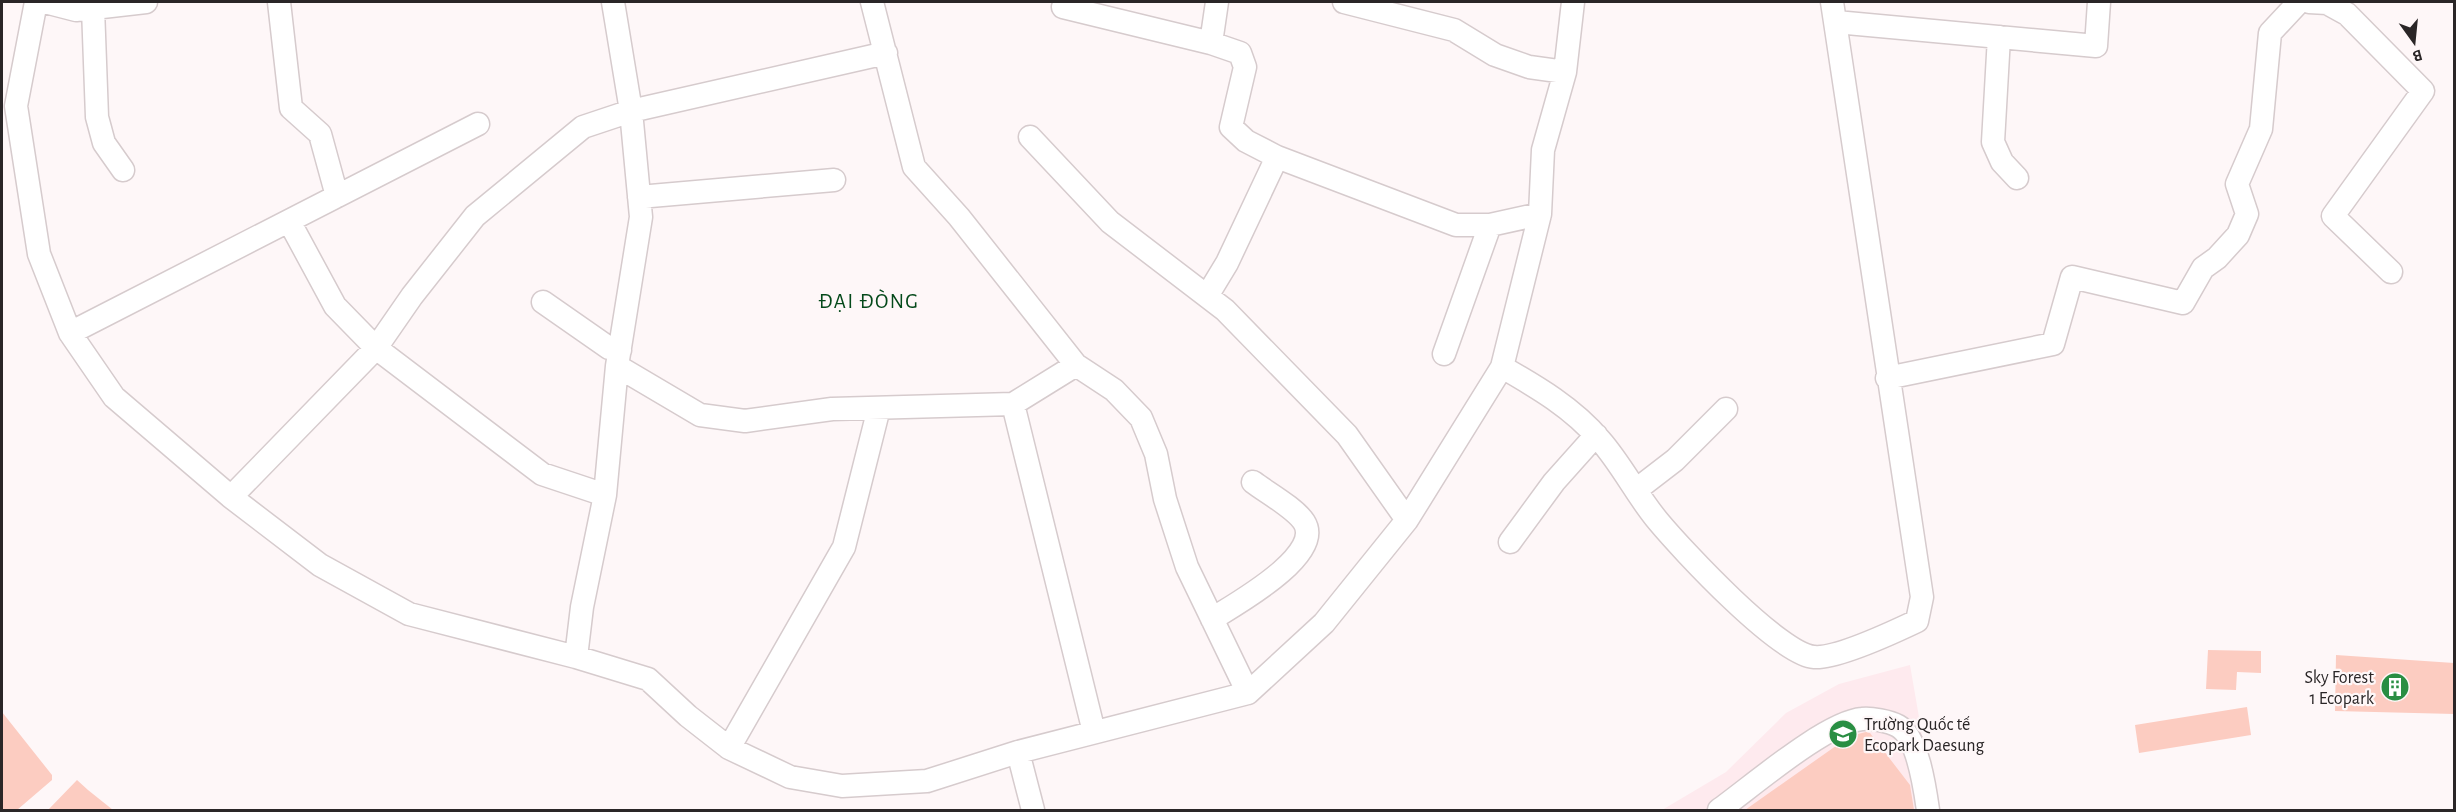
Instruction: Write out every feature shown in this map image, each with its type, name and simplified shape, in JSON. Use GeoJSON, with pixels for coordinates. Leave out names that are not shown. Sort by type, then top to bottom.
{"type":"FeatureCollection","features":[{"type":"Feature","properties":{"kind":"street"},"geometry":{"type":"LineString","coordinates":[[36,2],[16,106],[39,254],[70,333],[114,396],[231,497],[320,565],[409,614],[576,657],[648,679],[688,716],[729,748],[790,777],[842,786],[927,781],[1018,752],[1248,693],[1324,623],[1407,520],[1502,367],[1540,214],[1543,150],[1565,72],[1573,2]]}},
{"type":"Feature","properties":{"kind":"street"},"geometry":{"type":"LineString","coordinates":[[45,2],[76,10],[146,2]]}},
{"type":"Feature","properties":{"kind":"street"},"geometry":{"type":"LineString","coordinates":[[279,2],[291,108],[320,134],[337,196]]}},
{"type":"Feature","properties":{"kind":"street"},"geometry":{"type":"LineString","coordinates":[[576,657],[582,607],[605,495],[619,358],[641,217],[631,111],[613,2]]}},
{"type":"Feature","properties":{"kind":"street"},"geometry":{"type":"LineString","coordinates":[[872,2],[914,167],[959,217],[1076,365],[1114,390],[1142,418],[1156,454],[1165,499],[1187,567],[1248,693]]}},
{"type":"Feature","properties":{"kind":"street"},"geometry":{"type":"LineString","coordinates":[[1211,43],[1217,2]]}},
{"type":"Feature","properties":{"kind":"street"},"geometry":{"type":"LineString","coordinates":[[1344,2],[1454,30],[1494,55],[1529,67],[1565,72]]}},
{"type":"Feature","properties":{"kind":"street"},"geometry":{"type":"LineString","coordinates":[[1502,367],[1553,396],[1596,435],[1658,521],[1720,588],[1795,652],[1815,657],[1833,654],[1917,621],[1922,597],[1887,378],[1834,12],[1999,37],[2096,46],[2099,2]]}},
{"type":"Feature","properties":{"kind":"street"},"geometry":{"type":"LineString","coordinates":[[1887,378],[2053,344],[2072,277],[2183,303],[2203,268],[2217,258],[2238,235],[2247,214],[2237,184],[2261,129],[2270,33],[2299,2]]}},
{"type":"Feature","properties":{"kind":"street"},"geometry":{"type":"LineString","coordinates":[[2309,2],[2327,3],[2347,14],[2423,91],[2333,216],[2391,272]]}},
{"type":"Feature","properties":{"kind":"street"},"geometry":{"type":"LineString","coordinates":[[1063,7],[1237,51],[1245,60],[1232,117],[1233,131],[1246,141],[1277,157],[1456,225],[1490,225],[1540,214]]}},
{"type":"Feature","properties":{"kind":"street"},"geometry":{"type":"LineString","coordinates":[[93,8],[97,117],[104,143],[123,170]]}},
{"type":"Feature","properties":{"kind":"street"},"geometry":{"type":"LineString","coordinates":[[1999,37],[1993,142],[2002,162],[2017,178]]}},
{"type":"Feature","properties":{"kind":"street"},"geometry":{"type":"LineString","coordinates":[[231,497],[376,348],[412,296],[475,216],[583,127],[631,111],[886,53]]}},
{"type":"Feature","properties":{"kind":"street"},"geometry":{"type":"LineString","coordinates":[[70,333],[478,124]]}},
{"type":"Feature","properties":{"kind":"street"},"geometry":{"type":"LineString","coordinates":[[1030,137],[1110,222],[1225,310],[1347,435],[1407,520]]}},
{"type":"Feature","properties":{"kind":"street"},"geometry":{"type":"LineString","coordinates":[[1207,296],[1227,263],[1277,157]]}},
{"type":"Feature","properties":{"kind":"street"},"geometry":{"type":"LineString","coordinates":[[639,198],[834,180]]}},
{"type":"Feature","properties":{"kind":"street"},"geometry":{"type":"LineString","coordinates":[[289,221],[335,306],[376,348],[542,474],[605,495]]}},
{"type":"Feature","properties":{"kind":"street"},"geometry":{"type":"LineString","coordinates":[[1444,354],[1490,225]]}},
{"type":"Feature","properties":{"kind":"street"},"geometry":{"type":"LineString","coordinates":[[543,302],[700,414],[745,422],[832,409],[1013,404],[1076,365]]}},
{"type":"Feature","properties":{"kind":"street"},"geometry":{"type":"LineString","coordinates":[[1013,404],[1094,732]]}},
{"type":"Feature","properties":{"kind":"street"},"geometry":{"type":"LineString","coordinates":[[729,748],[844,547],[879,408]]}},
{"type":"Feature","properties":{"kind":"street"},"geometry":{"type":"LineString","coordinates":[[1636,490],[1675,460],[1726,409]]}},
{"type":"Feature","properties":{"kind":"street"},"geometry":{"type":"LineString","coordinates":[[1510,542],[1560,475],[1596,435]]}},
{"type":"Feature","properties":{"kind":"street"},"geometry":{"type":"LineString","coordinates":[[1212,620],[1275,579],[1306,541],[1306,528],[1298,515],[1253,482]]}},
{"type":"Feature","properties":{"kind":"street"},"geometry":{"type":"LineString","coordinates":[[1719,810],[1797,751],[1846,723],[1862,719],[1899,726],[1909,738],[1919,763],[1928,810]]}},
{"type":"Feature","properties":{"kind":"street"},"geometry":{"type":"LineString","coordinates":[[1018,752],[1033,810]]}},
{"type":"Feature","properties":{"kind":"shaded area","name":"Trường Quốc tế Ecopark Daesung"},"geometry":{"type":"Polygon","coordinates":[[[1910,665],[1935,810],[1662,810],[1726,772],[1786,713],[1839,684],[1910,665]]]}},
{"type":"Feature","properties":{"kind":"building"},"geometry":{"type":"Polygon","coordinates":[[[2208,650],[2261,651],[2261,673],[2237,672],[2236,690],[2206,689],[2208,650]]]}},
{"type":"Feature","properties":{"kind":"building","name":"Sky Forest 1 Ecopark"},"geometry":{"type":"Polygon","coordinates":[[[2336,655],[2454,663],[2454,714],[2335,711],[2336,655]]]}},
{"type":"Feature","properties":{"kind":"building"},"geometry":{"type":"Polygon","coordinates":[[[2247,707],[2251,735],[2139,753],[2135,725],[2247,707]]]}},
{"type":"Feature","properties":{"kind":"building"},"geometry":{"type":"Polygon","coordinates":[[[2,712],[52,775],[52,780],[17,810],[2,810],[2,712]]]}},
{"type":"Feature","properties":{"kind":"building"},"geometry":{"type":"Polygon","coordinates":[[[1870,733],[1910,785],[1914,810],[1745,810],[1850,736],[1870,733]]]}},
{"type":"Feature","properties":{"kind":"building"},"geometry":{"type":"Polygon","coordinates":[[[77,780],[88,790],[113,810],[48,810],[77,780]]]}},
{"type":"Feature","properties":{"kind":"place","name":"Sky Forest 1 Ecopark"},"geometry":{"type":"Point","coordinates":[2395,687]}},
{"type":"Feature","properties":{"kind":"place","name":"Trường Quốc tế Ecopark Daesung"},"geometry":{"type":"Point","coordinates":[1843,734]}},
{"type":"Feature","properties":{"kind":"district","name":"ĐẠI ĐÒNG"},"geometry":{"type":"Point","coordinates":[869,301]}}]}
